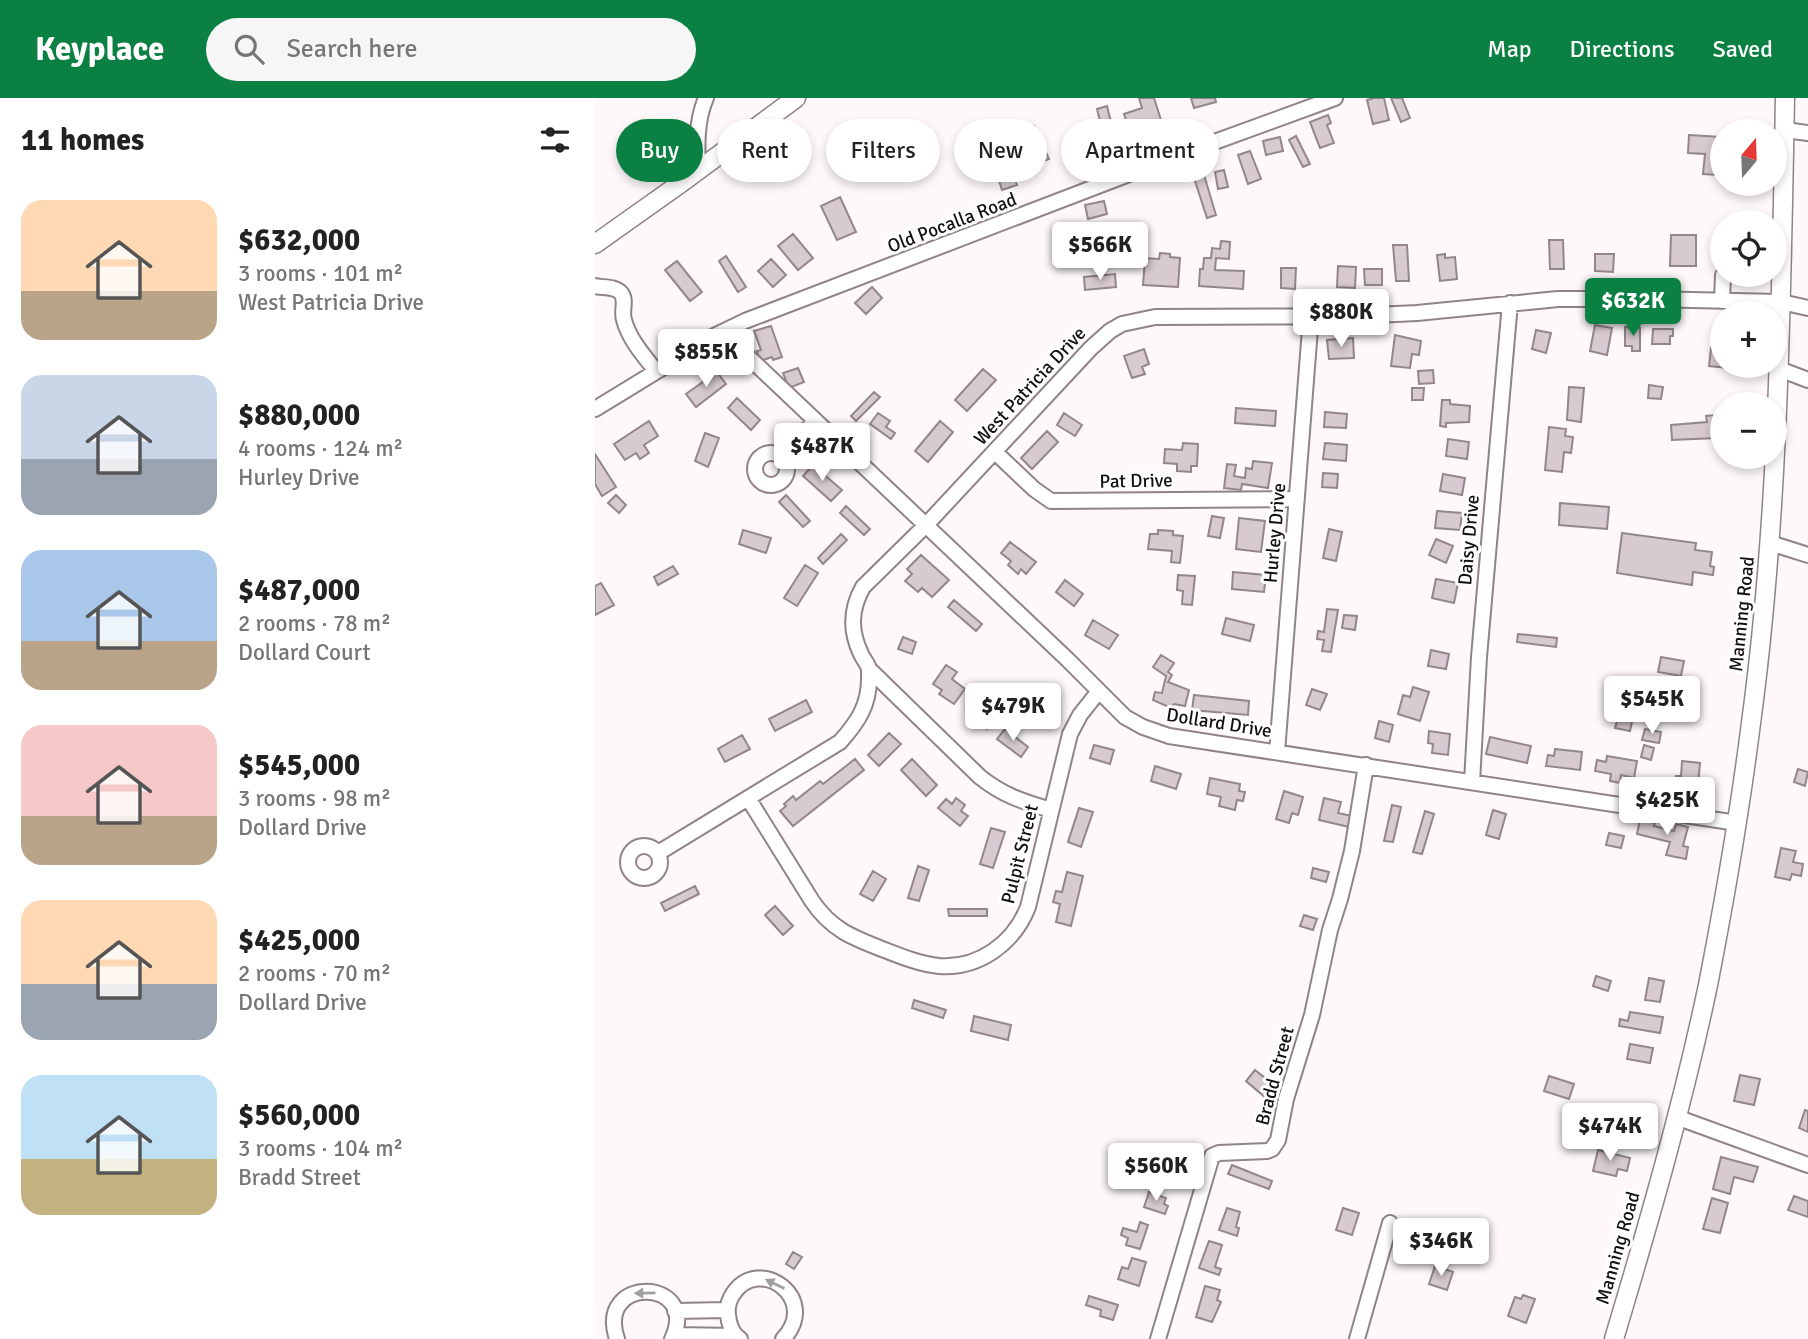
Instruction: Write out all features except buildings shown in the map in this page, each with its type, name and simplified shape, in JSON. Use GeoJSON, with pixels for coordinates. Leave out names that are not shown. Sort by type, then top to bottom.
{"type":"FeatureCollection","features":[{"type":"Feature","properties":{"kind":"main road"},"geometry":{"type":"LineString","coordinates":[[703,167],[796,98]]}},
{"type":"Feature","properties":{"kind":"main road","name":"Manning Road"},"geometry":{"type":"LineString","coordinates":[[1785,98],[1785,119]]}},
{"type":"Feature","properties":{"kind":"main road"},"geometry":{"type":"LineString","coordinates":[[595,244],[682,182]]}},
{"type":"Feature","properties":{"kind":"main road","name":"Manning Road"},"geometry":{"type":"LineString","coordinates":[[1614,1339],[1676,1117],[1707,986],[1737,823],[1757,675],[1770,543],[1779,378]]}},
{"type":"Feature","properties":{"kind":"street"},"geometry":{"type":"LineString","coordinates":[[700,119],[706,98]]}},
{"type":"Feature","properties":{"kind":"street","name":"Old Pocalla Road"},"geometry":{"type":"LineString","coordinates":[[595,409],[722,332],[745,321],[1335,98]]}},
{"type":"Feature","properties":{"kind":"street"},"geometry":{"type":"LineString","coordinates":[[1787,130],[1808,134]]}},
{"type":"Feature","properties":{"kind":"street"},"geometry":{"type":"LineString","coordinates":[[595,286],[616,289],[621,293],[624,301],[622,311],[629,332],[656,371]]}},
{"type":"Feature","properties":{"kind":"street"},"geometry":{"type":"LineString","coordinates":[[1722,301],[1723,287]]}},
{"type":"Feature","properties":{"kind":"street","name":"West Patricia Drive"},"geometry":{"type":"LineString","coordinates":[[658,853],[840,741],[855,725],[866,702],[869,669],[860,653],[852,625],[856,600],[863,587],[926,525],[1103,336],[1122,324],[1155,317],[1417,313],[1571,299],[1722,301]]}},
{"type":"Feature","properties":{"kind":"street","name":"Daisy Drive"},"geometry":{"type":"LineString","coordinates":[[1472,782],[1481,630],[1510,303]]}},
{"type":"Feature","properties":{"kind":"street","name":"West Patricia Drive"},"geometry":{"type":"LineString","coordinates":[[1787,303],[1808,308]]}},
{"type":"Feature","properties":{"kind":"street","name":"Hurley Drive"},"geometry":{"type":"LineString","coordinates":[[1277,752],[1311,316]]}},
{"type":"Feature","properties":{"kind":"street","name":"Dollard Drive"},"geometry":{"type":"LineString","coordinates":[[722,332],[1125,717],[1154,732],[1737,823]]}},
{"type":"Feature","properties":{"kind":"street"},"geometry":{"type":"LineString","coordinates":[[1787,372],[1808,380]]}},
{"type":"Feature","properties":{"kind":"street"},"geometry":{"type":"LineString","coordinates":[[782,457],[815,421]]}},
{"type":"Feature","properties":{"kind":"street","name":"Pat Drive"},"geometry":{"type":"LineString","coordinates":[[995,452],[1051,502],[1297,499]]}},
{"type":"Feature","properties":{"kind":"street"},"geometry":{"type":"LineString","coordinates":[[1770,543],[1808,555]]}},
{"type":"Feature","properties":{"kind":"street"},"geometry":{"type":"LineString","coordinates":[[869,669],[995,789],[1009,797],[1051,810]]}},
{"type":"Feature","properties":{"kind":"street","name":"Pulpit Street"},"geometry":{"type":"LineString","coordinates":[[748,798],[812,901],[833,925],[848,935],[923,963],[955,966],[982,958],[996,950],[1017,928],[1028,907],[1070,734],[1080,715],[1099,691]]}},
{"type":"Feature","properties":{"kind":"street","name":"Bradd Street"},"geometry":{"type":"LineString","coordinates":[[1158,1339],[1212,1156],[1226,1152],[1268,1151],[1272,1150],[1279,1140],[1286,1099],[1312,1015],[1330,930],[1352,851],[1366,765]]}},
{"type":"Feature","properties":{"kind":"street"},"geometry":{"type":"LineString","coordinates":[[1676,1117],[1808,1165]]}},
{"type":"Feature","properties":{"kind":"street"},"geometry":{"type":"LineString","coordinates":[[1357,1339],[1390,1223]]}},
{"type":"Feature","properties":{"kind":"street"},"geometry":{"type":"LineString","coordinates":[[618,1339],[613,1328],[617,1306],[629,1295],[639,1291],[655,1292],[669,1301],[677,1321],[673,1337],[737,1337],[729,1322],[727,1310],[730,1300],[744,1283],[765,1279],[786,1289],[796,1308],[791,1330],[783,1339]]}},
{"type":"Feature","properties":{"kind":"street"},"geometry":{"type":"LineString","coordinates":[[675,1311],[727,1310]]}}]}
